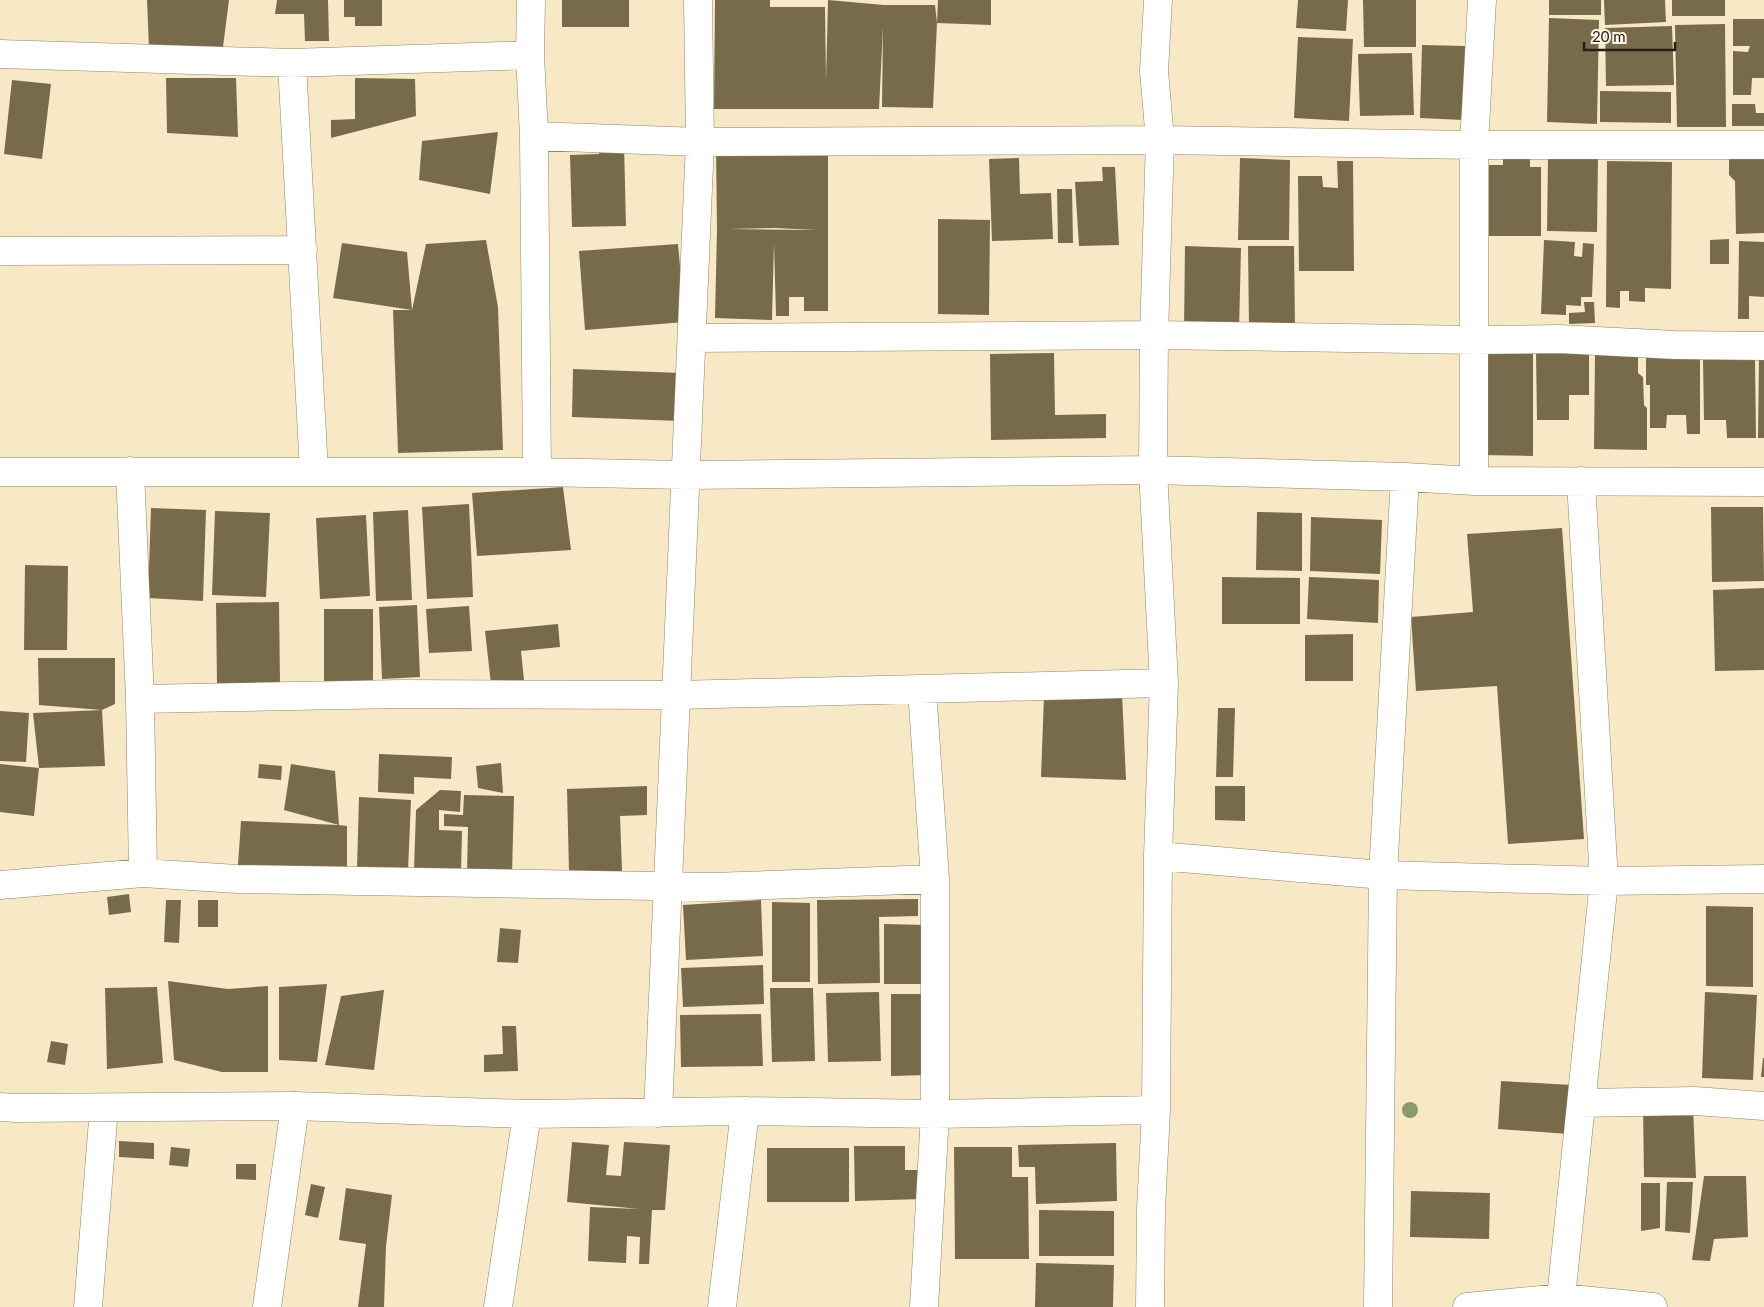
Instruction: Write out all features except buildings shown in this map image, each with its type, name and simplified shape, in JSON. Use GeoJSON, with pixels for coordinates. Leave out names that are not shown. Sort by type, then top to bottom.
{"type":"FeatureCollection","features":[{"type":"Feature","properties":{"kind":"street"},"geometry":{"type":"LineString","coordinates":[[531,0],[530,56],[534,136],[537,472]]}},
{"type":"Feature","properties":{"kind":"street"},"geometry":{"type":"LineString","coordinates":[[658,1112],[700,142],[698,0]]}},
{"type":"Feature","properties":{"kind":"street"},"geometry":{"type":"LineString","coordinates":[[1150,1307],[1151,1208],[1156,1110],[1158,856],[1164,683],[1153,470],[1154,335],[1160,140],[1154,70],[1158,0]]}},
{"type":"Feature","properties":{"kind":"street"},"geometry":{"type":"LineString","coordinates":[[1474,481],[1474,145],[1482,0]]}},
{"type":"Feature","properties":{"kind":"street"},"geometry":{"type":"LineString","coordinates":[[0,54],[292,63],[530,56]]}},
{"type":"Feature","properties":{"kind":"street"},"geometry":{"type":"LineString","coordinates":[[292,63],[314,472]]}},
{"type":"Feature","properties":{"kind":"street"},"geometry":{"type":"LineString","coordinates":[[534,136],[700,142],[1160,140],[1474,145],[1764,145]]}},
{"type":"Feature","properties":{"kind":"street"},"geometry":{"type":"LineString","coordinates":[[0,251],[303,250]]}},
{"type":"Feature","properties":{"kind":"street"},"geometry":{"type":"LineString","coordinates":[[692,338],[1154,335],[1474,340],[1559,339],[1764,346]]}},
{"type":"Feature","properties":{"kind":"street"},"geometry":{"type":"LineString","coordinates":[[0,472],[537,472],[685,475],[1153,470],[1405,477],[1474,481],[1764,482]]}},
{"type":"Feature","properties":{"kind":"street"},"geometry":{"type":"LineString","coordinates":[[130,471],[140,700],[143,873]]}},
{"type":"Feature","properties":{"kind":"street"},"geometry":{"type":"LineString","coordinates":[[1378,1307],[1383,875],[1405,477]]}},
{"type":"Feature","properties":{"kind":"street"},"geometry":{"type":"LineString","coordinates":[[1561,1298],[1604,881],[1581,481]]}},
{"type":"Feature","properties":{"kind":"street"},"geometry":{"type":"LineString","coordinates":[[140,700],[402,694],[676,695],[1164,683]]}},
{"type":"Feature","properties":{"kind":"street"},"geometry":{"type":"LineString","coordinates":[[922,689],[935,879],[936,1114],[924,1307]]}},
{"type":"Feature","properties":{"kind":"street"},"geometry":{"type":"LineString","coordinates":[[1158,856],[1383,875],[1604,881],[1764,879]]}},
{"type":"Feature","properties":{"kind":"street"},"geometry":{"type":"LineString","coordinates":[[0,885],[143,873],[237,879],[712,887],[935,879]]}},
{"type":"Feature","properties":{"kind":"street"},"geometry":{"type":"LineString","coordinates":[[1581,1103],[1695,1101],[1764,1106]]}},
{"type":"Feature","properties":{"kind":"street"},"geometry":{"type":"LineString","coordinates":[[0,1107],[295,1106],[527,1114],[745,1111],[936,1114],[1156,1110]]}},
{"type":"Feature","properties":{"kind":"street"},"geometry":{"type":"LineString","coordinates":[[267,1307],[295,1106]]}},
{"type":"Feature","properties":{"kind":"street"},"geometry":{"type":"LineString","coordinates":[[88,1307],[104,1108]]}},
{"type":"Feature","properties":{"kind":"street"},"geometry":{"type":"LineString","coordinates":[[722,1307],[745,1111]]}},
{"type":"Feature","properties":{"kind":"street"},"geometry":{"type":"LineString","coordinates":[[498,1307],[527,1114]]}},
{"type":"Feature","properties":{"kind":"street"},"geometry":{"type":"LineString","coordinates":[[1466,1307],[1561,1298],[1654,1307]]}}]}
